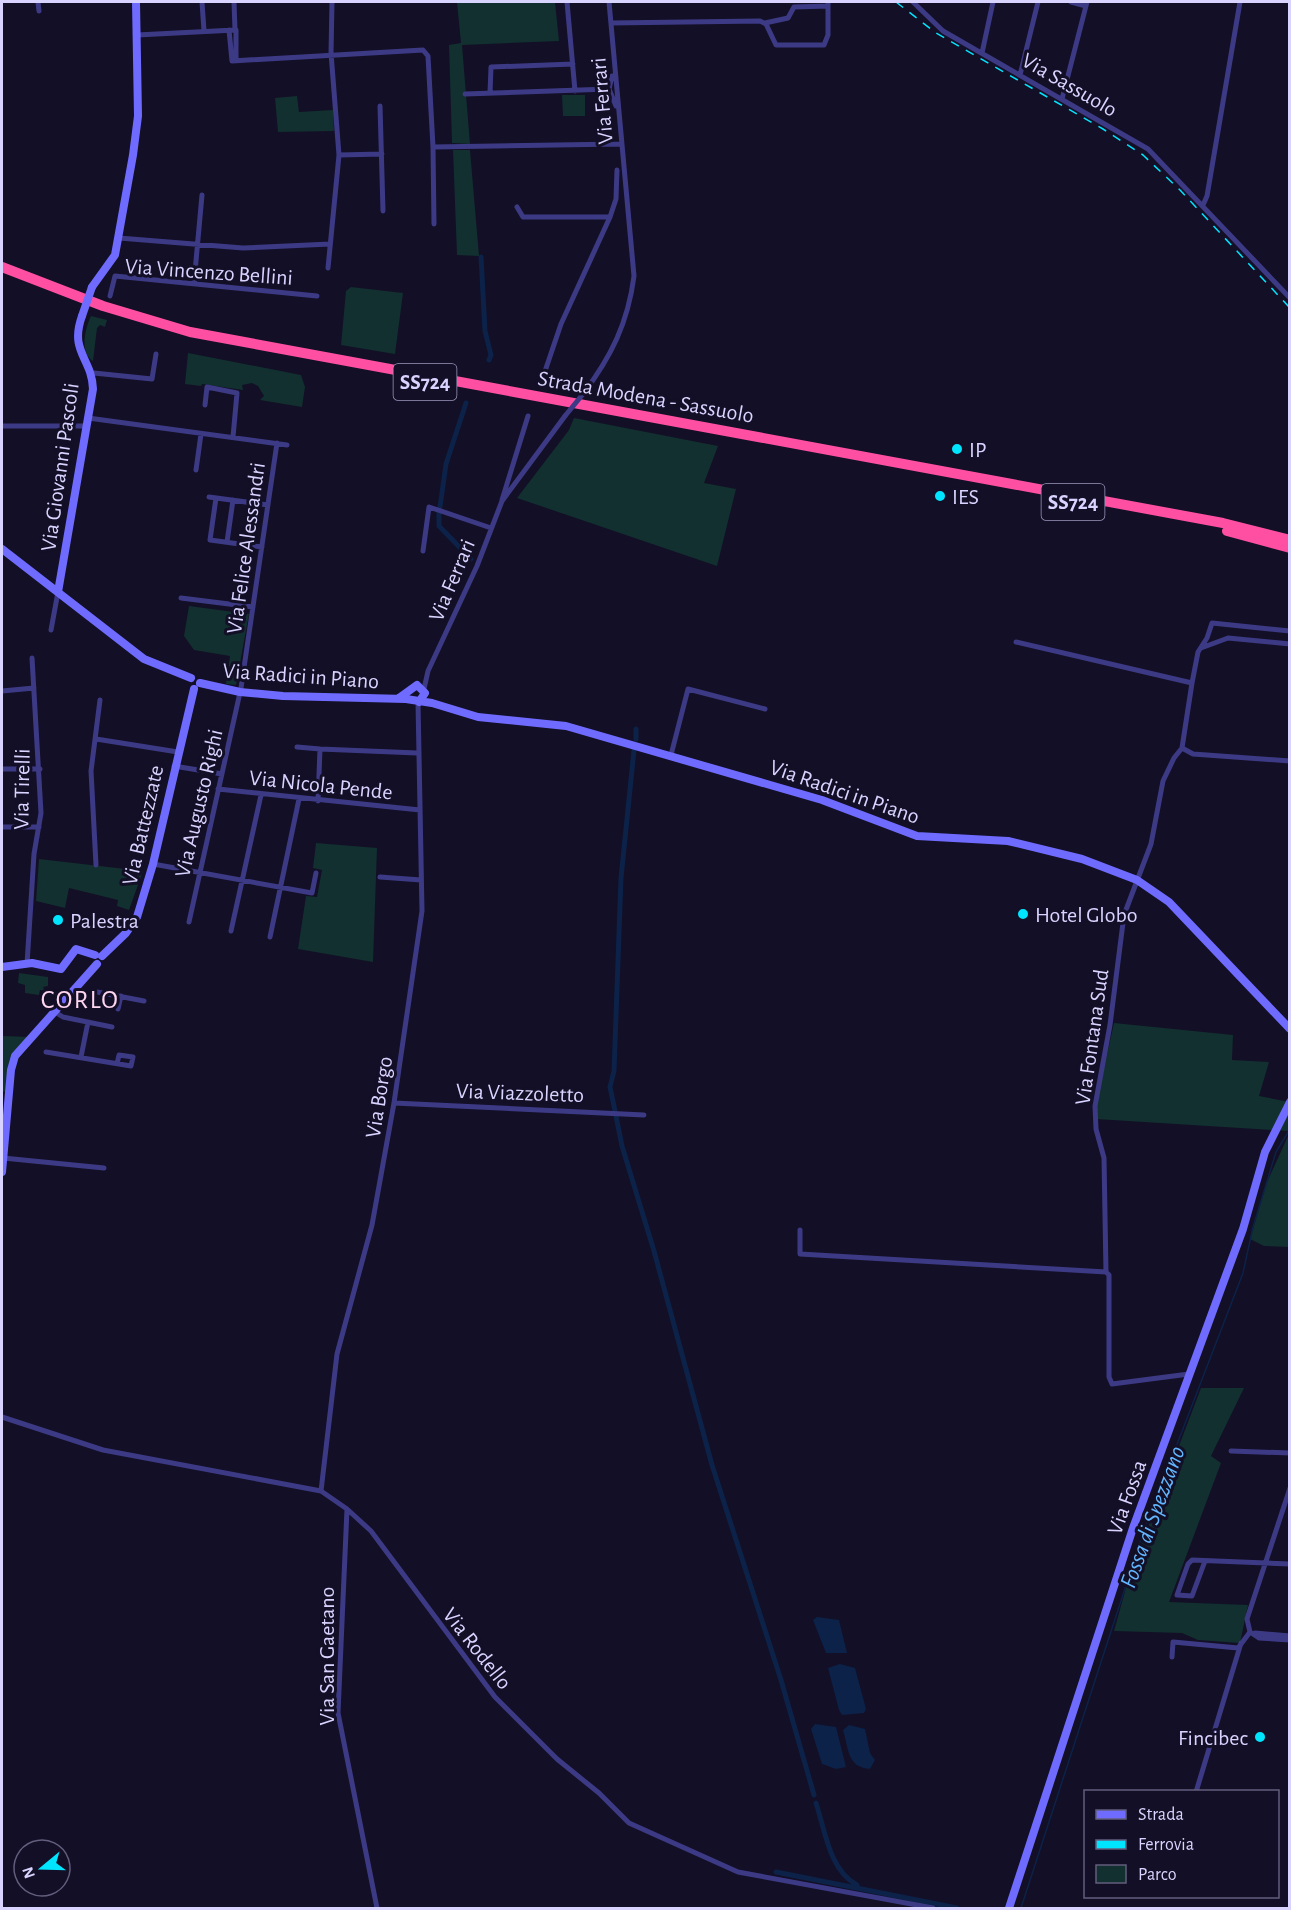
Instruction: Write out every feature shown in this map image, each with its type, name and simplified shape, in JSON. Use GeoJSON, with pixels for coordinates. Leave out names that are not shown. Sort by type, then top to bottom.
{"type":"FeatureCollection","features":[{"type":"Feature","properties":{"kind":"highway","name":"Strada Modena - Sassuolo"},"geometry":{"type":"LineString","coordinates":[[2,267],[103,306],[190,332],[1223,523],[1290,540]]}},
{"type":"Feature","properties":{"kind":"highway","name":"Strada Modena - Sassuolo"},"geometry":{"type":"LineString","coordinates":[[2,275],[102,313],[189,337],[1153,517],[1290,548]]}},
{"type":"Feature","properties":{"kind":"highway"},"geometry":{"type":"LineString","coordinates":[[1223,523],[1290,532]]}},
{"type":"Feature","properties":{"kind":"highway"},"geometry":{"type":"LineString","coordinates":[[1265,541],[1290,553]]}},
{"type":"Feature","properties":{"kind":"street"},"geometry":{"type":"LineString","coordinates":[[39,2],[39,11]]}},
{"type":"Feature","properties":{"kind":"street","name":"Via Giovanni Pascoli"},"geometry":{"type":"LineString","coordinates":[[58,592],[93,389],[91,376],[77,340],[81,316],[92,286],[111,263],[118,238],[137,129],[136,2]]}},
{"type":"Feature","properties":{"kind":"street"},"geometry":{"type":"LineString","coordinates":[[202,2],[204,31]]}},
{"type":"Feature","properties":{"kind":"street"},"geometry":{"type":"LineString","coordinates":[[234,2],[234,30],[230,58],[236,60],[331,53],[421,49],[425,51],[428,56],[437,148],[434,224]]}},
{"type":"Feature","properties":{"kind":"street"},"geometry":{"type":"LineString","coordinates":[[328,268],[339,155],[331,53],[332,2]]}},
{"type":"Feature","properties":{"kind":"street"},"geometry":{"type":"LineString","coordinates":[[567,2],[575,91]]}},
{"type":"Feature","properties":{"kind":"street","name":"Via Ferrari"},"geometry":{"type":"LineString","coordinates":[[425,692],[428,671],[477,566],[502,501],[583,394],[614,348],[631,300],[633,253],[620,144],[609,2]]}},
{"type":"Feature","properties":{"kind":"street","name":"Via Sassuolo"},"geometry":{"type":"LineString","coordinates":[[913,2],[943,31],[1148,149],[1290,298]]}},
{"type":"Feature","properties":{"kind":"street"},"geometry":{"type":"LineString","coordinates":[[982,53],[993,2]]}},
{"type":"Feature","properties":{"kind":"street"},"geometry":{"type":"LineString","coordinates":[[1020,75],[1038,2]]}},
{"type":"Feature","properties":{"kind":"street"},"geometry":{"type":"LineString","coordinates":[[1062,99],[1087,4],[1071,2]]}},
{"type":"Feature","properties":{"kind":"street"},"geometry":{"type":"LineString","coordinates":[[1203,205],[1207,196],[1240,2]]}},
{"type":"Feature","properties":{"kind":"street"},"geometry":{"type":"LineString","coordinates":[[611,23],[765,23],[788,18],[794,7],[828,4],[827,42],[824,45],[776,45],[765,23]]}},
{"type":"Feature","properties":{"kind":"street"},"geometry":{"type":"LineString","coordinates":[[137,35],[234,30]]}},
{"type":"Feature","properties":{"kind":"street"},"geometry":{"type":"LineString","coordinates":[[490,93],[490,69],[493,67],[573,64]]}},
{"type":"Feature","properties":{"kind":"street"},"geometry":{"type":"LineString","coordinates":[[614,69],[609,89],[618,108]]}},
{"type":"Feature","properties":{"kind":"street"},"geometry":{"type":"LineString","coordinates":[[465,94],[609,89]]}},
{"type":"Feature","properties":{"kind":"street"},"geometry":{"type":"LineString","coordinates":[[380,106],[384,211]]}},
{"type":"Feature","properties":{"kind":"street"},"geometry":{"type":"LineString","coordinates":[[437,148],[620,144]]}},
{"type":"Feature","properties":{"kind":"street"},"geometry":{"type":"LineString","coordinates":[[339,155],[382,154]]}},
{"type":"Feature","properties":{"kind":"street","name":"Via Ferrari"},"geometry":{"type":"LineString","coordinates":[[542,380],[561,324],[610,217],[616,199],[617,170]]}},
{"type":"Feature","properties":{"kind":"street"},"geometry":{"type":"LineString","coordinates":[[194,283],[202,195]]}},
{"type":"Feature","properties":{"kind":"street"},"geometry":{"type":"LineString","coordinates":[[616,199],[627,197]]}},
{"type":"Feature","properties":{"kind":"street"},"geometry":{"type":"LineString","coordinates":[[517,207],[523,217],[610,217]]}},
{"type":"Feature","properties":{"kind":"street"},"geometry":{"type":"LineString","coordinates":[[118,238],[243,248],[330,244]]}},
{"type":"Feature","properties":{"kind":"street","name":"Via Vincenzo Bellini"},"geometry":{"type":"LineString","coordinates":[[110,296],[115,276],[317,296]]}},
{"type":"Feature","properties":{"kind":"street"},"geometry":{"type":"LineString","coordinates":[[91,376],[98,374],[153,379],[156,354]]}},
{"type":"Feature","properties":{"kind":"street"},"geometry":{"type":"LineString","coordinates":[[205,405],[207,387],[237,393],[233,437]]}},
{"type":"Feature","properties":{"kind":"street","name":"Via Ferrari"},"geometry":{"type":"LineString","coordinates":[[502,501],[502,493],[528,416]]}},
{"type":"Feature","properties":{"kind":"street"},"geometry":{"type":"LineString","coordinates":[[2,426],[87,422],[287,444]]}},
{"type":"Feature","properties":{"kind":"street"},"geometry":{"type":"LineString","coordinates":[[196,470],[201,434]]}},
{"type":"Feature","properties":{"kind":"street","name":"Via Felice Alessandri"},"geometry":{"type":"LineString","coordinates":[[240,692],[277,443]]}},
{"type":"Feature","properties":{"kind":"street"},"geometry":{"type":"LineString","coordinates":[[209,497],[268,505]]}},
{"type":"Feature","properties":{"kind":"street"},"geometry":{"type":"LineString","coordinates":[[216,498],[210,540],[262,548]]}},
{"type":"Feature","properties":{"kind":"street"},"geometry":{"type":"LineString","coordinates":[[227,542],[233,500]]}},
{"type":"Feature","properties":{"kind":"street"},"geometry":{"type":"LineString","coordinates":[[423,551],[429,507],[491,528]]}},
{"type":"Feature","properties":{"kind":"street","name":"Via Radici in Piano"},"geometry":{"type":"LineString","coordinates":[[2,549],[144,659],[194,684],[282,696],[398,699],[438,705],[478,717],[566,726],[822,800],[917,836],[1008,841],[1082,859],[1137,880],[1169,902],[1290,1029]]}},
{"type":"Feature","properties":{"kind":"street"},"geometry":{"type":"LineString","coordinates":[[51,630],[58,592]]}},
{"type":"Feature","properties":{"kind":"street"},"geometry":{"type":"LineString","coordinates":[[181,598],[254,607]]}},
{"type":"Feature","properties":{"kind":"street"},"geometry":{"type":"LineString","coordinates":[[1290,631],[1214,622],[1209,625],[1207,638],[1200,648],[1192,683],[1182,748],[1193,754],[1290,761]]}},
{"type":"Feature","properties":{"kind":"street"},"geometry":{"type":"LineString","coordinates":[[1200,648],[1228,638],[1290,644]]}},
{"type":"Feature","properties":{"kind":"street"},"geometry":{"type":"LineString","coordinates":[[1016,642],[1192,683]]}},
{"type":"Feature","properties":{"kind":"street","name":"Via Tirelli"},"geometry":{"type":"LineString","coordinates":[[27,964],[34,858],[39,827],[40,769],[32,658]]}},
{"type":"Feature","properties":{"kind":"street","name":"Via Ferrari"},"geometry":{"type":"LineString","coordinates":[[412,687],[428,671]]}},
{"type":"Feature","properties":{"kind":"street","name":"Via Battezzate"},"geometry":{"type":"LineString","coordinates":[[27,964],[61,969],[73,950],[78,948],[95,954],[126,933],[137,917],[153,864],[194,684]]}},
{"type":"Feature","properties":{"kind":"street"},"geometry":{"type":"LineString","coordinates":[[2,691],[34,687]]}},
{"type":"Feature","properties":{"kind":"street","name":"Via Radici in Piano"},"geometry":{"type":"LineString","coordinates":[[398,699],[412,687]]}},
{"type":"Feature","properties":{"kind":"street","name":"Via Radici in Piano"},"geometry":{"type":"LineString","coordinates":[[412,687],[425,692],[438,705]]}},
{"type":"Feature","properties":{"kind":"street","name":"Via Radici in Piano"},"geometry":{"type":"LineString","coordinates":[[412,687],[409,697],[417,702]]}},
{"type":"Feature","properties":{"kind":"street"},"geometry":{"type":"LineString","coordinates":[[671,755],[688,689],[765,709]]}},
{"type":"Feature","properties":{"kind":"street","name":"Via Augusto Righi"},"geometry":{"type":"LineString","coordinates":[[189,922],[240,692]]}},
{"type":"Feature","properties":{"kind":"street"},"geometry":{"type":"LineString","coordinates":[[417,702],[425,692]]}},
{"type":"Feature","properties":{"kind":"street"},"geometry":{"type":"LineString","coordinates":[[96,865],[92,771],[100,700]]}},
{"type":"Feature","properties":{"kind":"street","name":"Via Borgo"},"geometry":{"type":"LineString","coordinates":[[321,1491],[337,1354],[372,1226],[394,1103],[422,911],[417,702]]}},
{"type":"Feature","properties":{"kind":"street"},"geometry":{"type":"LineString","coordinates":[[96,739],[178,752]]}},
{"type":"Feature","properties":{"kind":"street"},"geometry":{"type":"LineString","coordinates":[[297,747],[417,753]]}},
{"type":"Feature","properties":{"kind":"street","name":"Via Fontana Sud"},"geometry":{"type":"LineString","coordinates":[[1182,748],[1174,758],[1163,781],[1150,844],[1124,915],[1110,1025],[1095,1106],[1096,1129],[1104,1158],[1106,1272],[1109,1275],[1109,1377],[1112,1384],[1189,1374]]}},
{"type":"Feature","properties":{"kind":"street"},"geometry":{"type":"LineString","coordinates":[[318,801],[320,749]]}},
{"type":"Feature","properties":{"kind":"street"},"geometry":{"type":"LineString","coordinates":[[174,766],[222,774]]}},
{"type":"Feature","properties":{"kind":"street"},"geometry":{"type":"LineString","coordinates":[[2,769],[40,769]]}},
{"type":"Feature","properties":{"kind":"street","name":"Via Nicola Pende"},"geometry":{"type":"LineString","coordinates":[[218,789],[299,800],[420,810]]}},
{"type":"Feature","properties":{"kind":"street"},"geometry":{"type":"LineString","coordinates":[[231,930],[261,795]]}},
{"type":"Feature","properties":{"kind":"street"},"geometry":{"type":"LineString","coordinates":[[270,937],[299,800]]}},
{"type":"Feature","properties":{"kind":"street"},"geometry":{"type":"LineString","coordinates":[[2,827],[39,827]]}},
{"type":"Feature","properties":{"kind":"street"},"geometry":{"type":"LineString","coordinates":[[153,864],[312,893],[316,873]]}},
{"type":"Feature","properties":{"kind":"street"},"geometry":{"type":"LineString","coordinates":[[380,877],[421,880]]}},
{"type":"Feature","properties":{"kind":"street"},"geometry":{"type":"LineString","coordinates":[[2,1172],[14,1059],[22,1047],[97,964],[93,961],[95,954]]}},
{"type":"Feature","properties":{"kind":"street"},"geometry":{"type":"LineString","coordinates":[[2,967],[27,964]]}},
{"type":"Feature","properties":{"kind":"street"},"geometry":{"type":"LineString","coordinates":[[97,992],[144,1000]]}},
{"type":"Feature","properties":{"kind":"street"},"geometry":{"type":"LineString","coordinates":[[118,1009],[121,996]]}},
{"type":"Feature","properties":{"kind":"street"},"geometry":{"type":"LineString","coordinates":[[1270,1008],[1281,1016],[1290,1017]]}},
{"type":"Feature","properties":{"kind":"street"},"geometry":{"type":"LineString","coordinates":[[55,1012],[63,1017],[112,1027]]}},
{"type":"Feature","properties":{"kind":"street"},"geometry":{"type":"LineString","coordinates":[[81,1057],[88,1022]]}},
{"type":"Feature","properties":{"kind":"street"},"geometry":{"type":"LineString","coordinates":[[46,1052],[117,1064]]}},
{"type":"Feature","properties":{"kind":"street","name":"Via Fossa"},"geometry":{"type":"LineString","coordinates":[[1009,1908],[1049,1792],[1130,1539],[1243,1229],[1265,1152],[1290,1102]]}},
{"type":"Feature","properties":{"kind":"street","name":"Via Viazzoletto"},"geometry":{"type":"LineString","coordinates":[[394,1103],[644,1115]]}},
{"type":"Feature","properties":{"kind":"street"},"geometry":{"type":"LineString","coordinates":[[3,1158],[104,1168]]}},
{"type":"Feature","properties":{"kind":"street"},"geometry":{"type":"LineString","coordinates":[[800,1230],[800,1254],[1106,1272]]}},
{"type":"Feature","properties":{"kind":"street","name":"Via Rodello"},"geometry":{"type":"LineString","coordinates":[[2,1417],[103,1450],[321,1491],[347,1509],[383,1546],[424,1606],[495,1697],[557,1759],[599,1793],[629,1823],[738,1872],[933,1908]]}},
{"type":"Feature","properties":{"kind":"street"},"geometry":{"type":"LineString","coordinates":[[1231,1451],[1290,1453]]}},
{"type":"Feature","properties":{"kind":"street"},"geometry":{"type":"LineString","coordinates":[[1290,1488],[1247,1619],[1250,1632],[1259,1638],[1290,1640]]}},
{"type":"Feature","properties":{"kind":"street","name":"Via San Gaetano"},"geometry":{"type":"LineString","coordinates":[[347,1509],[338,1713],[377,1908]]}},
{"type":"Feature","properties":{"kind":"street"},"geometry":{"type":"LineString","coordinates":[[1205,1561],[1192,1596],[1177,1595],[1188,1563],[1192,1560],[1290,1564]]}},
{"type":"Feature","properties":{"kind":"street"},"geometry":{"type":"LineString","coordinates":[[1250,1632],[1290,1636]]}},
{"type":"Feature","properties":{"kind":"street"},"geometry":{"type":"LineString","coordinates":[[1172,1657],[1173,1642],[1238,1648],[1250,1632]]}},
{"type":"Feature","properties":{"kind":"street"},"geometry":{"type":"LineString","coordinates":[[1196,1790],[1241,1643]]}},
{"type":"Feature","properties":{"kind":"green space"},"geometry":{"type":"Polygon","coordinates":[[[457,2],[555,2],[559,41],[462,45],[470,144],[452,143],[449,45],[461,43],[457,2]]]}},
{"type":"Feature","properties":{"kind":"green space"},"geometry":{"type":"Polygon","coordinates":[[[562,95],[585,95],[585,116],[563,116],[562,95]]]}},
{"type":"Feature","properties":{"kind":"green space"},"geometry":{"type":"Polygon","coordinates":[[[297,96],[299,112],[333,110],[334,131],[278,132],[275,98],[297,96]]]}},
{"type":"Feature","properties":{"kind":"green space"},"geometry":{"type":"Polygon","coordinates":[[[453,150],[470,150],[479,256],[457,255],[453,150]]]}},
{"type":"Feature","properties":{"kind":"green space"},"geometry":{"type":"Polygon","coordinates":[[[351,287],[403,293],[395,354],[341,345],[346,291],[351,287]]]}},
{"type":"Feature","properties":{"kind":"green space"},"geometry":{"type":"Polygon","coordinates":[[[91,316],[107,320],[105,327],[100,325],[97,328],[93,361],[86,352],[84,340],[91,316]]]}},
{"type":"Feature","properties":{"kind":"green space"},"geometry":{"type":"Polygon","coordinates":[[[188,353],[301,375],[305,387],[302,407],[260,400],[264,396],[258,386],[252,383],[242,385],[243,390],[185,384],[188,353]]]}},
{"type":"Feature","properties":{"kind":"green space"},"geometry":{"type":"Polygon","coordinates":[[[574,418],[718,446],[704,483],[736,489],[717,566],[517,498],[569,430],[574,418]]]}},
{"type":"Feature","properties":{"kind":"green space"},"geometry":{"type":"Polygon","coordinates":[[[189,606],[249,614],[236,685],[226,684],[230,656],[194,650],[184,636],[189,606]]]}},
{"type":"Feature","properties":{"kind":"green space"},"geometry":{"type":"Polygon","coordinates":[[[316,843],[377,848],[373,962],[298,949],[306,896],[317,897],[322,870],[313,868],[316,843]]]}},
{"type":"Feature","properties":{"kind":"green space"},"geometry":{"type":"Polygon","coordinates":[[[39,859],[143,871],[129,910],[117,906],[118,900],[69,888],[65,908],[36,901],[39,859]]]}},
{"type":"Feature","properties":{"kind":"green space"},"geometry":{"type":"Polygon","coordinates":[[[19,973],[48,977],[48,986],[43,987],[45,991],[40,990],[39,995],[25,993],[25,985],[18,983],[19,973]]]}},
{"type":"Feature","properties":{"kind":"green space"},"geometry":{"type":"Polygon","coordinates":[[[1114,1023],[1233,1035],[1232,1060],[1269,1062],[1259,1096],[1289,1102],[1289,1131],[1096,1119],[1096,1105],[1114,1023]]]}},
{"type":"Feature","properties":{"kind":"green space"},"geometry":{"type":"Polygon","coordinates":[[[2,1036],[32,1037],[12,1058],[8,1093],[2,1091],[2,1036]]]}},
{"type":"Feature","properties":{"kind":"green space"},"geometry":{"type":"Polygon","coordinates":[[[1289,1134],[1289,1247],[1264,1246],[1250,1239],[1267,1182],[1289,1134]]]}},
{"type":"Feature","properties":{"kind":"green space"},"geometry":{"type":"Polygon","coordinates":[[[1201,1388],[1244,1388],[1211,1456],[1221,1463],[1169,1602],[1248,1605],[1240,1643],[1198,1640],[1182,1633],[1114,1631],[1129,1577],[1201,1388]]]}},
{"type":"Feature","properties":{"kind":"water"},"geometry":{"type":"Polygon","coordinates":[[[817,1617],[839,1620],[847,1653],[826,1653],[813,1620],[817,1617]]]}},
{"type":"Feature","properties":{"kind":"water"},"geometry":{"type":"Polygon","coordinates":[[[840,1664],[855,1668],[866,1709],[864,1713],[842,1715],[839,1710],[828,1668],[840,1664]]]}},
{"type":"Feature","properties":{"kind":"water"},"geometry":{"type":"Polygon","coordinates":[[[815,1724],[836,1727],[846,1767],[836,1769],[822,1764],[811,1729],[815,1724]]]}},
{"type":"Feature","properties":{"kind":"water"},"geometry":{"type":"Polygon","coordinates":[[[849,1725],[865,1729],[870,1753],[875,1760],[870,1769],[857,1765],[850,1756],[843,1730],[849,1725]]]}},
{"type":"Feature","properties":{"kind":"waterway"},"geometry":{"type":"LineString","coordinates":[[481,257],[485,331],[491,355],[489,360]]}},
{"type":"Feature","properties":{"kind":"waterway"},"geometry":{"type":"LineString","coordinates":[[440,507],[446,464],[466,403]]}},
{"type":"Feature","properties":{"kind":"waterway"},"geometry":{"type":"LineString","coordinates":[[439,512],[439,526],[471,559]]}},
{"type":"Feature","properties":{"kind":"waterway"},"geometry":{"type":"LineString","coordinates":[[636,729],[636,739]]}},
{"type":"Feature","properties":{"kind":"waterway"},"geometry":{"type":"LineString","coordinates":[[615,1111],[610,1087],[614,1071],[621,878],[634,750]]}},
{"type":"Feature","properties":{"kind":"waterway"},"geometry":{"type":"LineString","coordinates":[[616,1116],[622,1146],[654,1251],[712,1465],[781,1680],[814,1795]]}},
{"type":"Feature","properties":{"kind":"waterway","name":"Fossa di Spezzano"},"geometry":{"type":"LineString","coordinates":[[1021,1908],[1144,1530],[1243,1273],[1253,1227],[1276,1152],[1290,1129]]}},
{"type":"Feature","properties":{"kind":"waterway"},"geometry":{"type":"LineString","coordinates":[[816,1803],[834,1860],[840,1870],[857,1885]]}},
{"type":"Feature","properties":{"kind":"waterway"},"geometry":{"type":"LineString","coordinates":[[776,1872],[957,1908]]}},
{"type":"Feature","properties":{"kind":"railway"},"geometry":{"type":"LineString","coordinates":[[896,2],[936,33],[1103,129],[1143,155],[1180,190],[1290,308]]}},
{"type":"Feature","properties":{"kind":"place","name":"IP"},"geometry":{"type":"Point","coordinates":[957,449]}},
{"type":"Feature","properties":{"kind":"place","name":"IES"},"geometry":{"type":"Point","coordinates":[940,496]}},
{"type":"Feature","properties":{"kind":"place","name":"Hotel Globo"},"geometry":{"type":"Point","coordinates":[1023,914]}},
{"type":"Feature","properties":{"kind":"place","name":"Palestra"},"geometry":{"type":"Point","coordinates":[58,920]}},
{"type":"Feature","properties":{"kind":"place","name":"Fincibec"},"geometry":{"type":"Point","coordinates":[1260,1737]}},
{"type":"Feature","properties":{"kind":"district","name":"CORLO"},"geometry":{"type":"Point","coordinates":[80,999]}}]}
